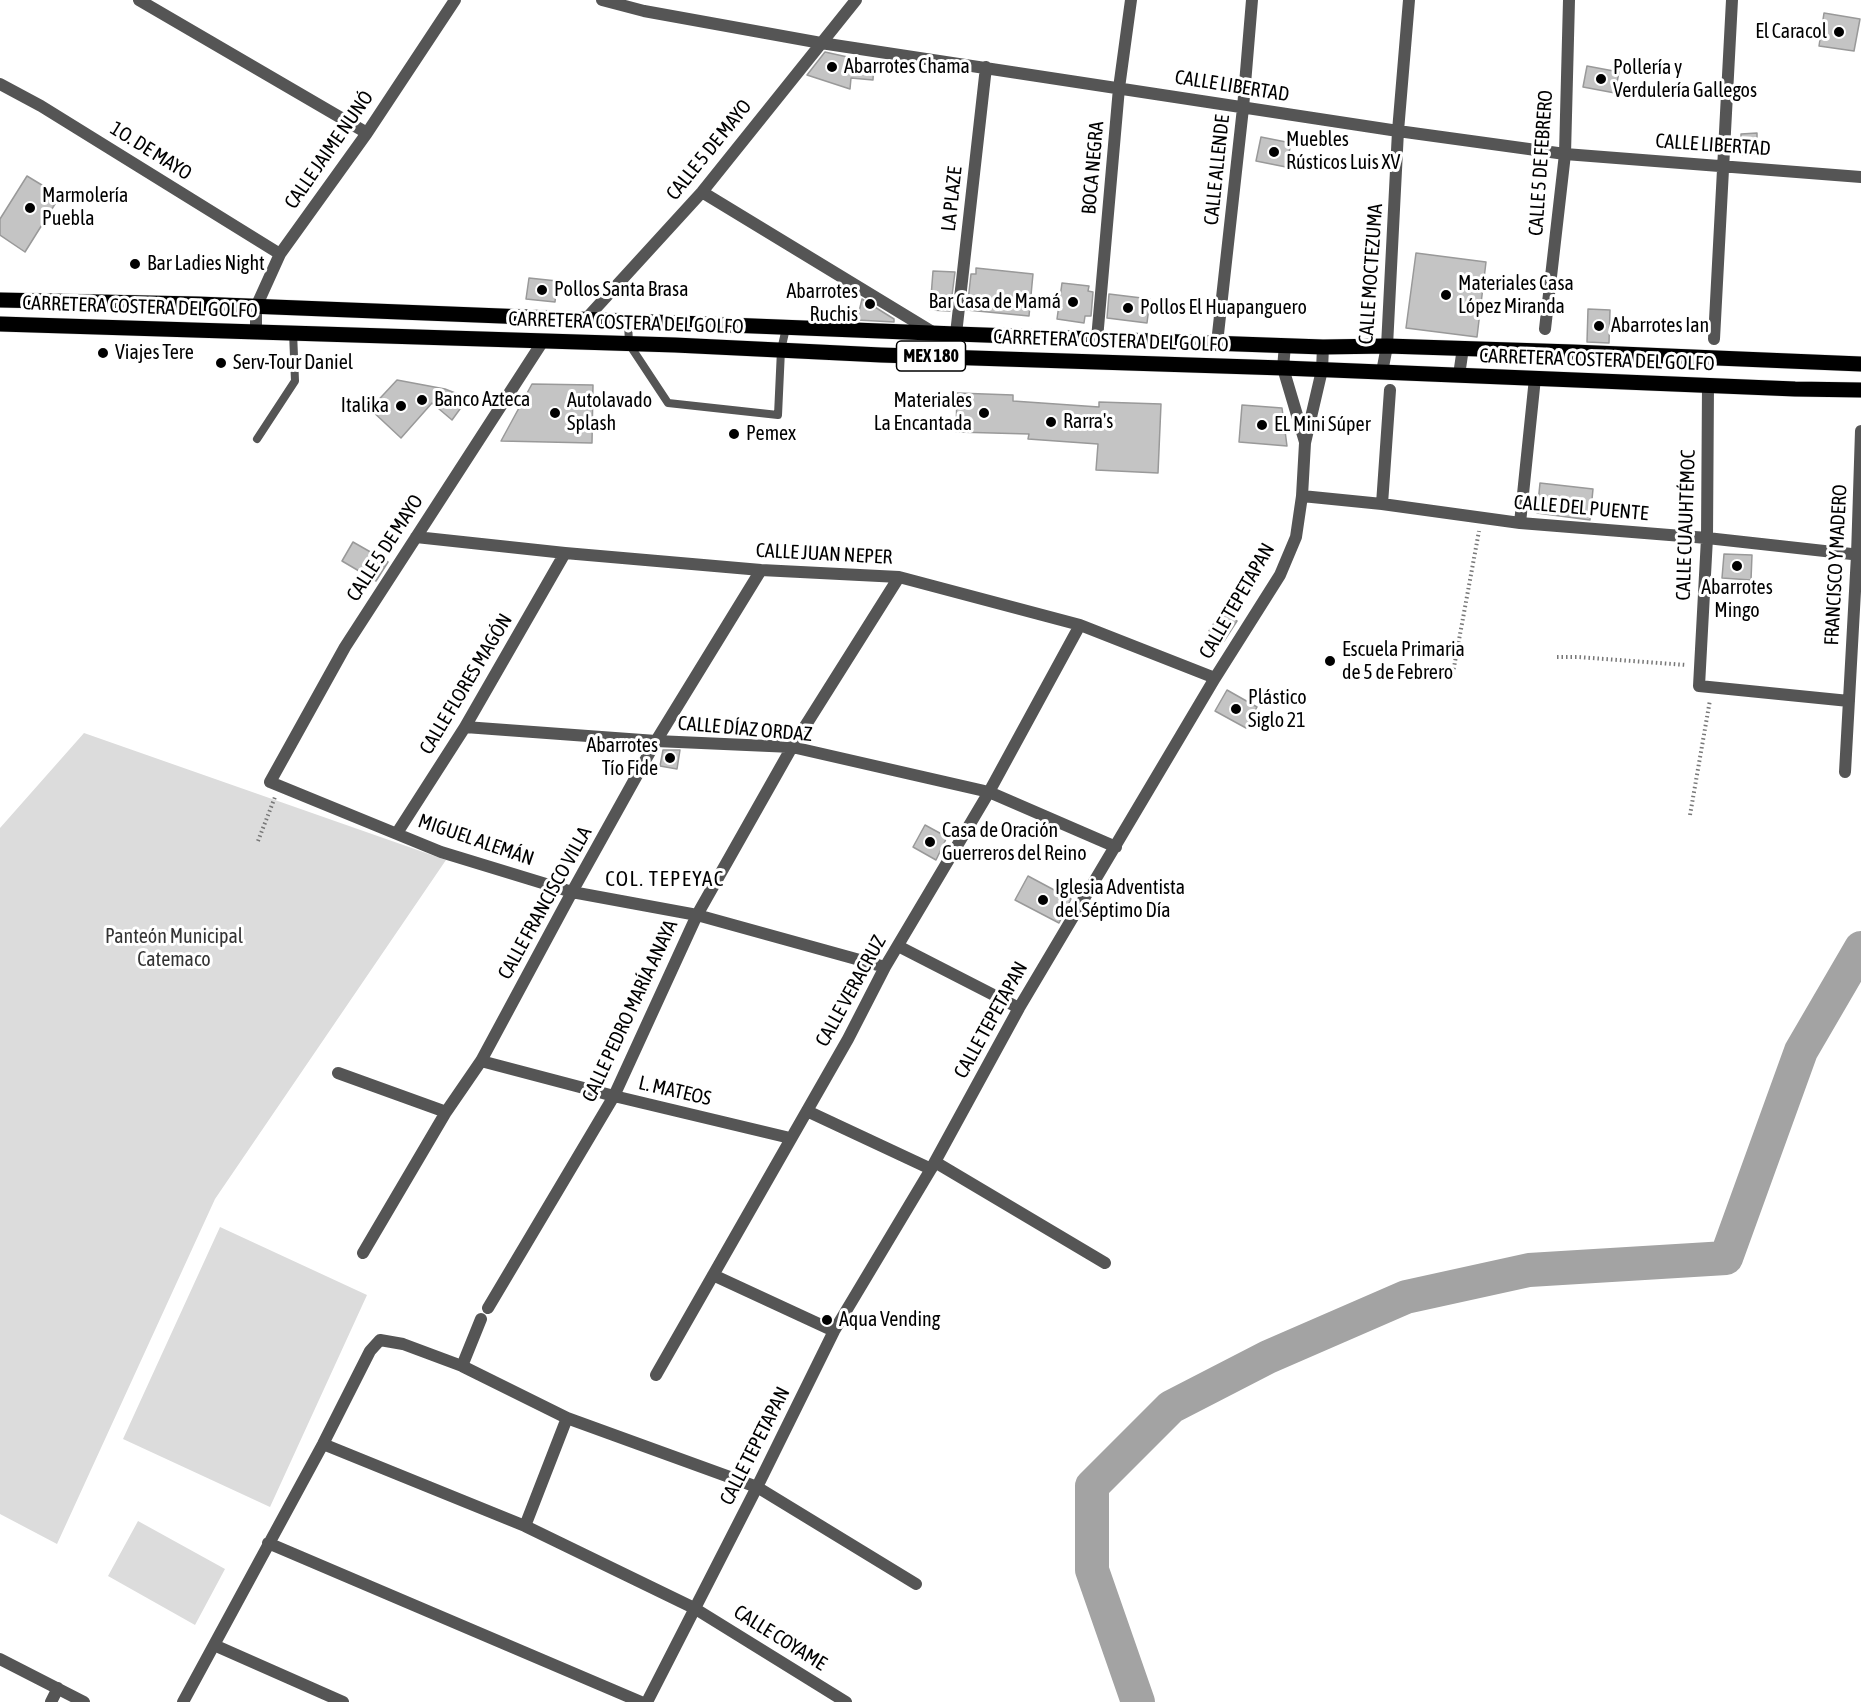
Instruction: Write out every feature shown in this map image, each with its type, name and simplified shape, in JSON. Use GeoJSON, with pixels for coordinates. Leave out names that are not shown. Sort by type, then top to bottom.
{"type":"FeatureCollection","features":[{"type":"Feature","properties":{"kind":"main road","name":"CARRETERA COSTERA DEL GOLFO"},"geometry":{"type":"LineString","coordinates":[[0,300],[256,307],[1323,347],[1463,348],[1861,364]]}},
{"type":"Feature","properties":{"kind":"main road","name":"CARRETERA COSTERA DEL GOLFO"},"geometry":{"type":"LineString","coordinates":[[0,324],[293,332],[1861,390]]}},
{"type":"Feature","properties":{"kind":"street"},"geometry":{"type":"LineString","coordinates":[[139,0],[368,133]]}},
{"type":"Feature","properties":{"kind":"street","name":"CALLE JAIME NUNÓ"},"geometry":{"type":"LineString","coordinates":[[256,331],[256,307],[280,254],[368,133],[455,0]]}},
{"type":"Feature","properties":{"kind":"street","name":"CALLE LIBERTAD"},"geometry":{"type":"LineString","coordinates":[[602,0],[644,11],[821,43],[1398,131],[1565,154],[1861,177]]}},
{"type":"Feature","properties":{"kind":"street","name":"CALLE 5 DE MAYO"},"geometry":{"type":"LineString","coordinates":[[585,320],[702,192],[855,0]]}},
{"type":"Feature","properties":{"kind":"street","name":"BOCA NEGRA"},"geometry":{"type":"LineString","coordinates":[[1097,339],[1119,88],[1131,0]]}},
{"type":"Feature","properties":{"kind":"street","name":"CALLE ALLENDE"},"geometry":{"type":"LineString","coordinates":[[1217,343],[1243,108],[1252,0]]}},
{"type":"Feature","properties":{"kind":"street","name":"CALLE MOCTEZUMA"},"geometry":{"type":"LineString","coordinates":[[1382,372],[1387,346],[1398,131],[1408,0]]}},
{"type":"Feature","properties":{"kind":"street","name":"CALLE 5 DE FEBRERO"},"geometry":{"type":"LineString","coordinates":[[1545,329],[1565,154],[1569,0]]}},
{"type":"Feature","properties":{"kind":"street"},"geometry":{"type":"LineString","coordinates":[[1714,339],[1732,0]]}},
{"type":"Feature","properties":{"kind":"street","name":"LA PLAZE"},"geometry":{"type":"LineString","coordinates":[[956,334],[986,67]]}},
{"type":"Feature","properties":{"kind":"street","name":"1O. DE MAYO"},"geometry":{"type":"LineString","coordinates":[[0,84],[42,106],[280,254]]}},
{"type":"Feature","properties":{"kind":"street"},"geometry":{"type":"LineString","coordinates":[[702,192],[934,333]]}},
{"type":"Feature","properties":{"kind":"street","name":"CALLE 5 DE MAYO"},"geometry":{"type":"LineString","coordinates":[[275,784],[345,647],[543,341]]}},
{"type":"Feature","properties":{"kind":"street"},"geometry":{"type":"LineString","coordinates":[[1285,345],[1283,368],[1305,443]]}},
{"type":"Feature","properties":{"kind":"street","name":"CALLE TEPETAPAN"},"geometry":{"type":"LineString","coordinates":[[647,1702],[834,1331],[933,1165],[1019,1008],[1215,678],[1280,574],[1296,537],[1302,496],[1305,443],[1322,370],[1323,347]]}},
{"type":"Feature","properties":{"kind":"street"},"geometry":{"type":"LineString","coordinates":[[1459,375],[1463,348]]}},
{"type":"Feature","properties":{"kind":"street"},"geometry":{"type":"LineString","coordinates":[[1520,523],[1535,378]]}},
{"type":"Feature","properties":{"kind":"street","name":"CALLE CUAUHTÉMOC"},"geometry":{"type":"LineString","coordinates":[[1699,666],[1707,538],[1708,385]]}},
{"type":"Feature","properties":{"kind":"street"},"geometry":{"type":"LineString","coordinates":[[1382,504],[1390,390]]}},
{"type":"Feature","properties":{"kind":"street","name":"FRANCISCO Y MADERO"},"geometry":{"type":"LineString","coordinates":[[1845,772],[1859,555],[1861,431]]}},
{"type":"Feature","properties":{"kind":"street","name":"CALLE DEL PUENTE"},"geometry":{"type":"LineString","coordinates":[[1302,496],[1382,504],[1520,523],[1707,538],[1859,555]]}},
{"type":"Feature","properties":{"kind":"street","name":"CALLE JUAN NEPER"},"geometry":{"type":"LineString","coordinates":[[416,537],[761,570],[899,577],[1080,626],[1215,678]]}},
{"type":"Feature","properties":{"kind":"street","name":"CALLE FLORES MAGÓN"},"geometry":{"type":"LineString","coordinates":[[397,833],[465,727],[566,553]]}},
{"type":"Feature","properties":{"kind":"street","name":"CALLE FRANCISCO VILLA"},"geometry":{"type":"LineString","coordinates":[[363,1253],[446,1112],[481,1061],[656,741],[761,570]]}},
{"type":"Feature","properties":{"kind":"street","name":"CALLE PEDRO MARÍA ANAYA"},"geometry":{"type":"LineString","coordinates":[[489,1308],[614,1096],[697,915],[792,747],[899,577]]}},
{"type":"Feature","properties":{"kind":"street","name":"CALLE VERACRUZ"},"geometry":{"type":"LineString","coordinates":[[656,1375],[848,1039],[885,967],[989,792],[1080,626]]}},
{"type":"Feature","properties":{"kind":"street"},"geometry":{"type":"LineString","coordinates":[[1699,666],[1699,686],[1849,701]]}},
{"type":"Feature","properties":{"kind":"street","name":"CALLE DÍAZ ORDAZ"},"geometry":{"type":"LineString","coordinates":[[465,727],[656,741],[792,747],[989,792],[1116,847]]}},
{"type":"Feature","properties":{"kind":"street","name":"MIGUEL ALEMÁN"},"geometry":{"type":"LineString","coordinates":[[275,784],[441,852],[572,892],[697,915],[885,967]]}},
{"type":"Feature","properties":{"kind":"street"},"geometry":{"type":"LineString","coordinates":[[898,946],[1019,1008]]}},
{"type":"Feature","properties":{"kind":"street","name":"L. MATEOS"},"geometry":{"type":"LineString","coordinates":[[481,1061],[614,1096],[790,1138]]}},
{"type":"Feature","properties":{"kind":"street"},"geometry":{"type":"LineString","coordinates":[[338,1073],[446,1112]]}},
{"type":"Feature","properties":{"kind":"street"},"geometry":{"type":"LineString","coordinates":[[807,1111],[933,1165],[1105,1263]]}},
{"type":"Feature","properties":{"kind":"street"},"geometry":{"type":"LineString","coordinates":[[713,1275],[834,1331]]}},
{"type":"Feature","properties":{"kind":"street"},"geometry":{"type":"LineString","coordinates":[[462,1366],[481,1318]]}},
{"type":"Feature","properties":{"kind":"street"},"geometry":{"type":"LineString","coordinates":[[183,1702],[323,1444],[370,1351],[380,1340],[403,1344],[462,1366],[567,1418],[757,1487],[916,1584]]}},
{"type":"Feature","properties":{"kind":"street"},"geometry":{"type":"LineString","coordinates":[[525,1526],[567,1418]]}},
{"type":"Feature","properties":{"kind":"street","name":"CALLE COYAME"},"geometry":{"type":"LineString","coordinates":[[323,1444],[525,1526],[694,1608],[846,1702]]}},
{"type":"Feature","properties":{"kind":"street"},"geometry":{"type":"LineString","coordinates":[[268,1543],[641,1702]]}},
{"type":"Feature","properties":{"kind":"street"},"geometry":{"type":"LineString","coordinates":[[214,1645],[343,1702]]}},
{"type":"Feature","properties":{"kind":"street"},"geometry":{"type":"LineString","coordinates":[[0,1659],[84,1702]]}},
{"type":"Feature","properties":{"kind":"street"},"geometry":{"type":"LineString","coordinates":[[51,1702],[58,1688]]}},
{"type":"Feature","properties":{"kind":"lane"},"geometry":{"type":"LineString","coordinates":[[628,322],[629,344],[668,404],[778,415],[781,350],[786,328]]}},
{"type":"Feature","properties":{"kind":"lane"},"geometry":{"type":"LineString","coordinates":[[256,439],[295,381],[293,332]]}},
{"type":"Feature","properties":{"kind":"path"},"geometry":{"type":"LineString","coordinates":[[1452,678],[1481,518]]}},
{"type":"Feature","properties":{"kind":"path"},"geometry":{"type":"LineString","coordinates":[[1557,657],[1699,666]]}},
{"type":"Feature","properties":{"kind":"path"},"geometry":{"type":"LineString","coordinates":[[1690,815],[1713,688]]}},
{"type":"Feature","properties":{"kind":"path"},"geometry":{"type":"LineString","coordinates":[[258,841],[275,784]]}},
{"type":"Feature","properties":{"kind":"green space","name":"Panteón Municipal Catemaco"},"geometry":{"type":"Polygon","coordinates":[[[84,733],[446,860],[215,1199],[57,1544],[0,1514],[0,828],[84,733]]]}},
{"type":"Feature","properties":{"kind":"green space"},"geometry":{"type":"Polygon","coordinates":[[[220,1227],[367,1295],[270,1507],[123,1439],[220,1227]]]}},
{"type":"Feature","properties":{"kind":"green space"},"geometry":{"type":"Polygon","coordinates":[[[138,1521],[225,1569],[195,1625],[108,1576],[138,1521]]]}},
{"type":"Feature","properties":{"kind":"building","name":"El Caracol"},"geometry":{"type":"Polygon","coordinates":[[[1824,13],[1860,19],[1854,51],[1819,46],[1824,13]]]}},
{"type":"Feature","properties":{"kind":"building","name":"Abarrotes Chama"},"geometry":{"type":"Polygon","coordinates":[[[825,52],[852,58],[852,60],[874,62],[873,80],[851,78],[850,89],[807,75],[825,52]]]}},
{"type":"Feature","properties":{"kind":"building","name":"Pollería y Verdulería Gallegos"},"geometry":{"type":"Polygon","coordinates":[[[1587,66],[1619,72],[1615,93],[1583,87],[1587,66]]]}},
{"type":"Feature","properties":{"kind":"building"},"geometry":{"type":"Polygon","coordinates":[[[1757,133],[1757,154],[1741,155],[1741,134],[1757,133]]]}},
{"type":"Feature","properties":{"kind":"building","name":"Muebles Rústicos Luis XV"},"geometry":{"type":"Polygon","coordinates":[[[1261,137],[1291,143],[1286,167],[1256,161],[1261,137]]]}},
{"type":"Feature","properties":{"kind":"building","name":"Marmolería Puebla"},"geometry":{"type":"Polygon","coordinates":[[[27,176],[60,196],[25,252],[0,235],[0,219],[27,176]]]}},
{"type":"Feature","properties":{"kind":"building","name":"Materiales Casa López Miranda"},"geometry":{"type":"Polygon","coordinates":[[[1416,253],[1486,262],[1477,337],[1406,328],[1416,253]]]}},
{"type":"Feature","properties":{"kind":"building"},"geometry":{"type":"Polygon","coordinates":[[[976,268],[1033,274],[1029,316],[967,310],[971,274],[976,274],[976,268]]]}},
{"type":"Feature","properties":{"kind":"building"},"geometry":{"type":"Polygon","coordinates":[[[933,271],[955,272],[950,311],[930,310],[933,271]]]}},
{"type":"Feature","properties":{"kind":"building","name":"Pollos Santa Brasa"},"geometry":{"type":"Polygon","coordinates":[[[529,278],[557,281],[555,302],[526,299],[529,278]]]}},
{"type":"Feature","properties":{"kind":"building","name":"Bar Casa de Mamá"},"geometry":{"type":"Polygon","coordinates":[[[1062,283],[1089,286],[1088,291],[1093,292],[1091,316],[1085,316],[1084,323],[1057,319],[1062,283]]]}},
{"type":"Feature","properties":{"kind":"building","name":"Pollos El Huapanguero"},"geometry":{"type":"Polygon","coordinates":[[[1109,294],[1150,299],[1147,323],[1107,318],[1109,294]]]}},
{"type":"Feature","properties":{"kind":"building","name":"Abarrotes Ruchis"},"geometry":{"type":"Polygon","coordinates":[[[862,299],[894,319],[894,322],[857,320],[862,299]]]}},
{"type":"Feature","properties":{"kind":"building","name":"Abarrotes Ian"},"geometry":{"type":"Polygon","coordinates":[[[1588,309],[1610,310],[1609,343],[1587,342],[1588,309]]]}},
{"type":"Feature","properties":{"kind":"building","name":"Italika"},"geometry":{"type":"Polygon","coordinates":[[[397,380],[445,389],[468,398],[452,420],[432,403],[401,438],[370,409],[397,380]]]}},
{"type":"Feature","properties":{"kind":"building","name":"Autolavado Splash"},"geometry":{"type":"Polygon","coordinates":[[[532,384],[593,385],[592,443],[501,441],[532,384]]]}},
{"type":"Feature","properties":{"kind":"building"},"geometry":{"type":"Polygon","coordinates":[[[957,393],[1013,395],[1013,401],[1099,407],[1099,402],[1161,404],[1158,473],[1096,470],[1098,444],[1028,439],[1029,434],[956,432],[957,393]]]}},
{"type":"Feature","properties":{"kind":"building","name":"EL Mini Súper"},"geometry":{"type":"Polygon","coordinates":[[[1242,405],[1282,408],[1287,446],[1239,442],[1242,405]]]}},
{"type":"Feature","properties":{"kind":"building"},"geometry":{"type":"Polygon","coordinates":[[[1540,483],[1593,489],[1590,520],[1537,513],[1540,483]]]}},
{"type":"Feature","properties":{"kind":"building"},"geometry":{"type":"Polygon","coordinates":[[[353,542],[388,562],[376,581],[342,561],[353,542]]]}},
{"type":"Feature","properties":{"kind":"building","name":"Abarrotes Mingo"},"geometry":{"type":"Polygon","coordinates":[[[1724,554],[1752,555],[1751,580],[1722,578],[1724,554]]]}},
{"type":"Feature","properties":{"kind":"building"},"geometry":{"type":"Polygon","coordinates":[[[1221,612],[1237,621],[1224,641],[1209,631],[1221,612]]]}},
{"type":"Feature","properties":{"kind":"building","name":"Plástico Siglo 21"},"geometry":{"type":"Polygon","coordinates":[[[1227,690],[1257,707],[1246,728],[1215,711],[1227,690]]]}},
{"type":"Feature","properties":{"kind":"building","name":"Abarrotes Tío Fide"},"geometry":{"type":"Polygon","coordinates":[[[663,750],[680,750],[677,769],[660,766],[663,750]]]}},
{"type":"Feature","properties":{"kind":"building","name":"Casa de Oración Guerreros del Reino"},"geometry":{"type":"Polygon","coordinates":[[[925,825],[947,837],[936,860],[913,847],[925,825]]]}},
{"type":"Feature","properties":{"kind":"building","name":"Iglesia Adventista del Séptimo Día"},"geometry":{"type":"Polygon","coordinates":[[[1028,876],[1071,899],[1059,923],[1015,900],[1028,876]]]}},
{"type":"Feature","properties":{"kind":"waterway"},"geometry":{"type":"LineString","coordinates":[[1138,1702],[1092,1570],[1092,1486],[1171,1407],[1268,1357],[1406,1297],[1529,1270],[1726,1258],[1801,1051],[1861,948]]}},
{"type":"Feature","properties":{"kind":"place","name":"El Caracol"},"geometry":{"type":"Point","coordinates":[1839,32]}},
{"type":"Feature","properties":{"kind":"place","name":"Abarrotes Chama"},"geometry":{"type":"Point","coordinates":[832,67]}},
{"type":"Feature","properties":{"kind":"place","name":"Pollería y Verdulería Gallegos"},"geometry":{"type":"Point","coordinates":[1601,79]}},
{"type":"Feature","properties":{"kind":"place","name":"Muebles Rústicos Luis XV"},"geometry":{"type":"Point","coordinates":[1274,152]}},
{"type":"Feature","properties":{"kind":"place","name":"Marmolería Puebla"},"geometry":{"type":"Point","coordinates":[30,208]}},
{"type":"Feature","properties":{"kind":"place","name":"Bar Ladies Night"},"geometry":{"type":"Point","coordinates":[135,264]}},
{"type":"Feature","properties":{"kind":"place","name":"Pollos Santa Brasa"},"geometry":{"type":"Point","coordinates":[542,290]}},
{"type":"Feature","properties":{"kind":"place","name":"Materiales Casa López Miranda"},"geometry":{"type":"Point","coordinates":[1446,295]}},
{"type":"Feature","properties":{"kind":"place","name":"Bar Casa de Mamá"},"geometry":{"type":"Point","coordinates":[1073,302]}},
{"type":"Feature","properties":{"kind":"place","name":"Abarrotes Ruchis"},"geometry":{"type":"Point","coordinates":[870,304]}},
{"type":"Feature","properties":{"kind":"place","name":"Pollos El Huapanguero"},"geometry":{"type":"Point","coordinates":[1128,308]}},
{"type":"Feature","properties":{"kind":"place","name":"Abarrotes Ian"},"geometry":{"type":"Point","coordinates":[1599,326]}},
{"type":"Feature","properties":{"kind":"place","name":"Viajes Tere"},"geometry":{"type":"Point","coordinates":[103,353]}},
{"type":"Feature","properties":{"kind":"place","name":"Serv-Tour Daniel"},"geometry":{"type":"Point","coordinates":[221,363]}},
{"type":"Feature","properties":{"kind":"place","name":"Banco Azteca"},"geometry":{"type":"Point","coordinates":[422,400]}},
{"type":"Feature","properties":{"kind":"place","name":"Italika"},"geometry":{"type":"Point","coordinates":[401,406]}},
{"type":"Feature","properties":{"kind":"place","name":"Autolavado Splash"},"geometry":{"type":"Point","coordinates":[555,413]}},
{"type":"Feature","properties":{"kind":"place","name":"Materiales La Encantada"},"geometry":{"type":"Point","coordinates":[984,413]}},
{"type":"Feature","properties":{"kind":"place","name":"Rarra's"},"geometry":{"type":"Point","coordinates":[1051,422]}},
{"type":"Feature","properties":{"kind":"place","name":"EL Mini Súper"},"geometry":{"type":"Point","coordinates":[1262,425]}},
{"type":"Feature","properties":{"kind":"place","name":"Pemex"},"geometry":{"type":"Point","coordinates":[734,434]}},
{"type":"Feature","properties":{"kind":"place","name":"Abarrotes Mingo"},"geometry":{"type":"Point","coordinates":[1737,566]}},
{"type":"Feature","properties":{"kind":"place","name":"Escuela Primaria de 5 de Febrero"},"geometry":{"type":"Point","coordinates":[1330,661]}},
{"type":"Feature","properties":{"kind":"place","name":"Plástico Siglo 21"},"geometry":{"type":"Point","coordinates":[1236,709]}},
{"type":"Feature","properties":{"kind":"place","name":"Abarrotes Tío Fide"},"geometry":{"type":"Point","coordinates":[670,758]}},
{"type":"Feature","properties":{"kind":"place","name":"Casa de Oración Guerreros del Reino"},"geometry":{"type":"Point","coordinates":[930,842]}},
{"type":"Feature","properties":{"kind":"place","name":"Iglesia Adventista del Séptimo Día"},"geometry":{"type":"Point","coordinates":[1043,900]}},
{"type":"Feature","properties":{"kind":"place","name":"Aqua Vending"},"geometry":{"type":"Point","coordinates":[827,1320]}},
{"type":"Feature","properties":{"kind":"district","name":"COL. TEPEYAC"},"geometry":{"type":"Point","coordinates":[665,879]}}]}
